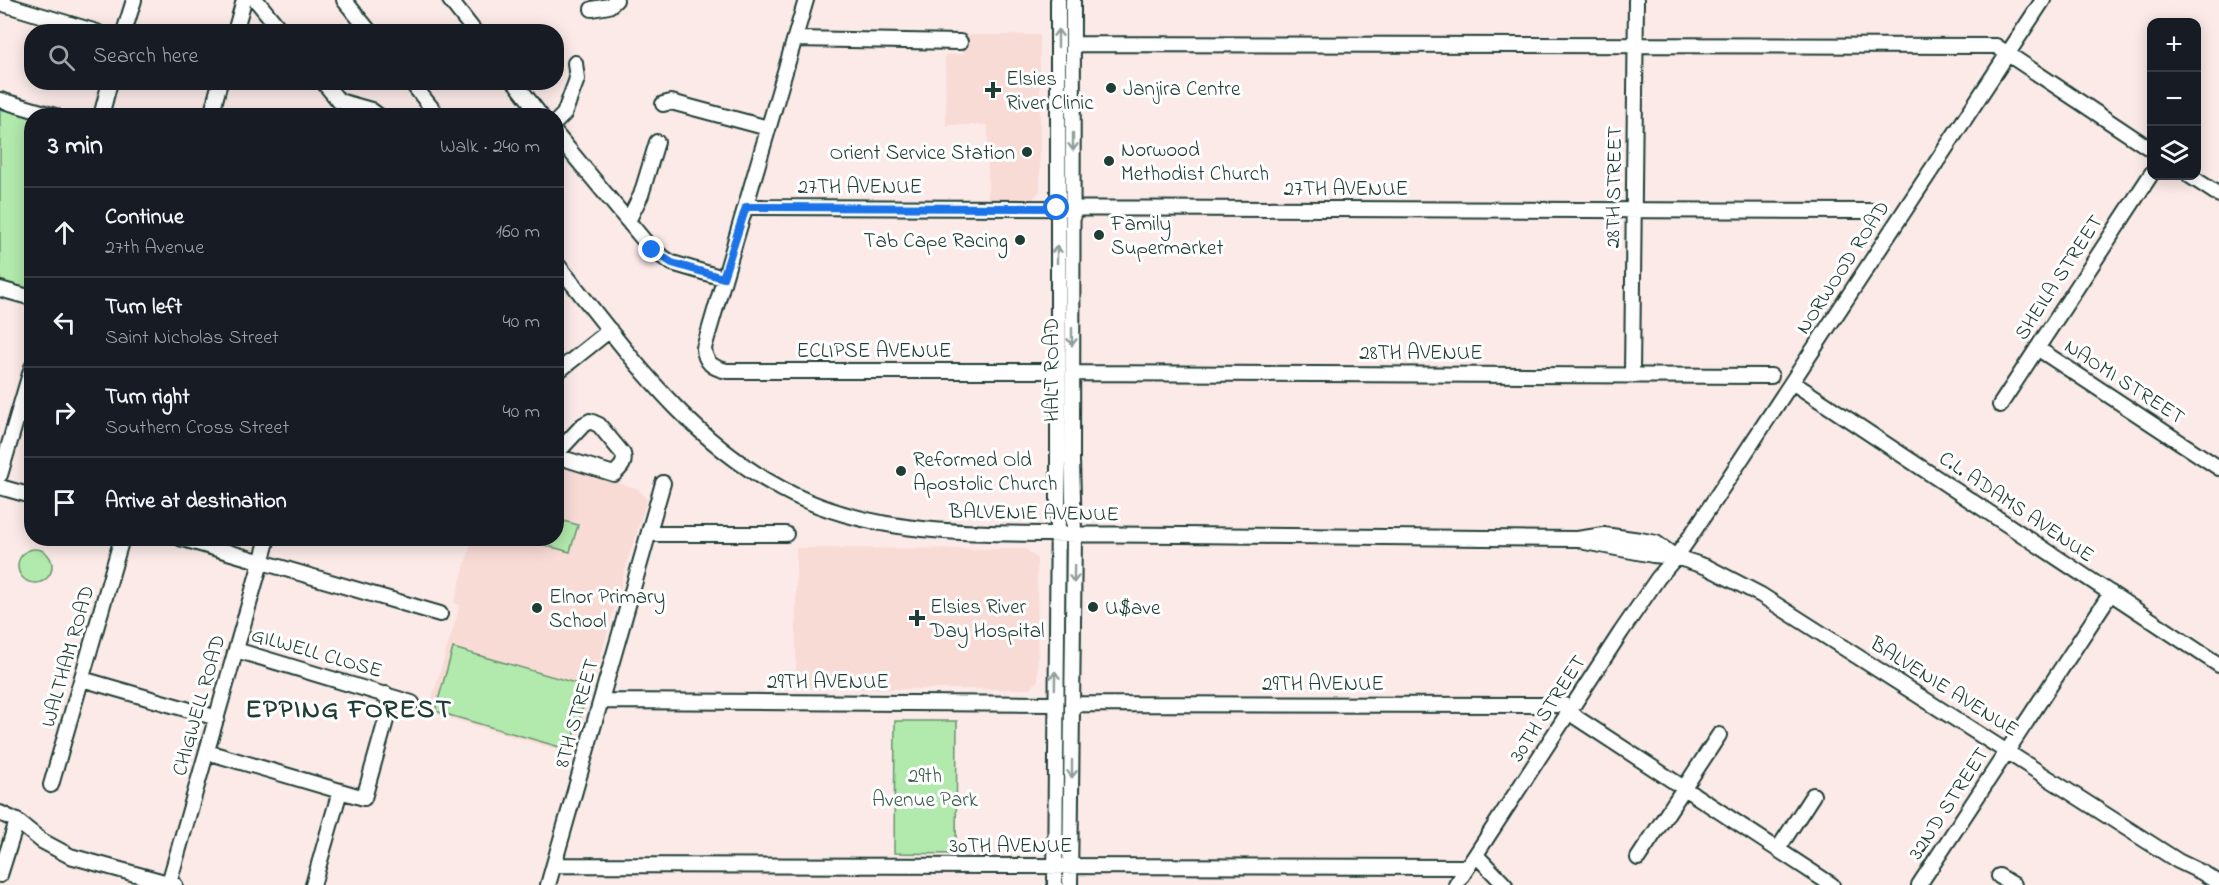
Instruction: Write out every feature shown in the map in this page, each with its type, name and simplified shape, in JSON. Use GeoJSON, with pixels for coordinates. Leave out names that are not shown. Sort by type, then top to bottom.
{"type":"FeatureCollection","features":[{"type":"Feature","properties":{"kind":"street"},"geometry":{"type":"LineString","coordinates":[[126,24],[134,0]]}},
{"type":"Feature","properties":{"kind":"street"},"geometry":{"type":"LineString","coordinates":[[237,24],[244,0]]}},
{"type":"Feature","properties":{"kind":"street"},"geometry":{"type":"LineString","coordinates":[[256,0],[276,24]]}},
{"type":"Feature","properties":{"kind":"street"},"geometry":{"type":"LineString","coordinates":[[344,0],[364,24]]}},
{"type":"Feature","properties":{"kind":"street"},"geometry":{"type":"LineString","coordinates":[[450,0],[469,24]]}},
{"type":"Feature","properties":{"kind":"street"},"geometry":{"type":"LineString","coordinates":[[592,9],[609,6],[616,0]]}},
{"type":"Feature","properties":{"kind":"street"},"geometry":{"type":"LineString","coordinates":[[564,144],[652,250],[661,257],[685,268],[723,278],[807,0]]}},
{"type":"Feature","properties":{"kind":"street","name":"HALT ROAD"},"geometry":{"type":"LineString","coordinates":[[1055,885],[1058,534],[1058,0]]}},
{"type":"Feature","properties":{"kind":"street","name":"HALT ROAD"},"geometry":{"type":"LineString","coordinates":[[1070,885],[1074,534],[1073,0]]}},
{"type":"Feature","properties":{"kind":"street","name":"28TH STREET"},"geometry":{"type":"LineString","coordinates":[[1632,374],[1636,0]]}},
{"type":"Feature","properties":{"kind":"street","name":"NORWOOD ROAD"},"geometry":{"type":"LineString","coordinates":[[1676,557],[2043,0]]}},
{"type":"Feature","properties":{"kind":"street"},"geometry":{"type":"LineString","coordinates":[[0,3],[70,24]]}},
{"type":"Feature","properties":{"kind":"street"},"geometry":{"type":"LineString","coordinates":[[795,39],[960,42]]}},
{"type":"Feature","properties":{"kind":"street"},"geometry":{"type":"LineString","coordinates":[[1073,44],[1996,46],[2147,147]]}},
{"type":"Feature","properties":{"kind":"street"},"geometry":{"type":"LineString","coordinates":[[564,114],[577,79],[575,63]]}},
{"type":"Feature","properties":{"kind":"street"},"geometry":{"type":"LineString","coordinates":[[103,108],[108,90]]}},
{"type":"Feature","properties":{"kind":"street"},"geometry":{"type":"LineString","coordinates":[[213,108],[218,90]]}},
{"type":"Feature","properties":{"kind":"street"},"geometry":{"type":"LineString","coordinates":[[330,90],[339,101],[364,108]]}},
{"type":"Feature","properties":{"kind":"street"},"geometry":{"type":"LineString","coordinates":[[417,90],[432,108]]}},
{"type":"Feature","properties":{"kind":"street"},"geometry":{"type":"LineString","coordinates":[[521,90],[535,108]]}},
{"type":"Feature","properties":{"kind":"street"},"geometry":{"type":"LineString","coordinates":[[0,99],[29,108]]}},
{"type":"Feature","properties":{"kind":"street"},"geometry":{"type":"LineString","coordinates":[[663,104],[671,102],[768,128]]}},
{"type":"Feature","properties":{"kind":"street"},"geometry":{"type":"LineString","coordinates":[[628,220],[641,195],[657,142]]}},
{"type":"Feature","properties":{"kind":"street","name":"SHEILA STREET"},"geometry":{"type":"LineString","coordinates":[[2000,405],[2147,179]]}},
{"type":"Feature","properties":{"kind":"street"},"geometry":{"type":"LineString","coordinates":[[2196,180],[2219,195]]}},
{"type":"Feature","properties":{"kind":"street","name":"27TH AVENUE"},"geometry":{"type":"LineString","coordinates":[[746,207],[1875,211]]}},
{"type":"Feature","properties":{"kind":"street","name":"BALVENIE AVENUE"},"geometry":{"type":"LineString","coordinates":[[564,273],[675,408],[699,432],[730,457],[802,499],[874,522],[923,530],[1058,534],[1577,539],[1604,535],[1656,543],[1676,557],[1707,567],[1761,595],[2007,750],[2183,864],[2201,880],[2219,883]]}},
{"type":"Feature","properties":{"kind":"street","name":"ECLIPSE AVENUE"},"geometry":{"type":"LineString","coordinates":[[723,278],[704,348],[706,359],[714,368],[727,371],[1057,371]]}},
{"type":"Feature","properties":{"kind":"street"},"geometry":{"type":"LineString","coordinates":[[0,289],[24,296]]}},
{"type":"Feature","properties":{"kind":"street"},"geometry":{"type":"LineString","coordinates":[[564,367],[610,330]]}},
{"type":"Feature","properties":{"kind":"street","name":"NAOMI STREET"},"geometry":{"type":"LineString","coordinates":[[2037,348],[2219,468]]}},
{"type":"Feature","properties":{"kind":"street","name":"28TH AVENUE"},"geometry":{"type":"LineString","coordinates":[[1072,373],[1771,376]]}},
{"type":"Feature","properties":{"kind":"street","name":"C.L. ADAMS AVENUE"},"geometry":{"type":"LineString","coordinates":[[1792,382],[2219,665]]}},
{"type":"Feature","properties":{"kind":"street"},"geometry":{"type":"LineString","coordinates":[[0,475],[24,407]]}},
{"type":"Feature","properties":{"kind":"street"},"geometry":{"type":"LineString","coordinates":[[564,446],[583,425],[590,421],[599,425],[623,454],[624,459],[623,465],[614,474],[564,458]]}},
{"type":"Feature","properties":{"kind":"street","name":"8TH STREET"},"geometry":{"type":"LineString","coordinates":[[548,885],[663,483]]}},
{"type":"Feature","properties":{"kind":"street"},"geometry":{"type":"LineString","coordinates":[[0,487],[24,494]]}},
{"type":"Feature","properties":{"kind":"street"},"geometry":{"type":"LineString","coordinates":[[649,534],[786,534]]}},
{"type":"Feature","properties":{"kind":"street","name":"WALTHAM ROAD"},"geometry":{"type":"LineString","coordinates":[[51,785],[120,546]]}},
{"type":"Feature","properties":{"kind":"street"},"geometry":{"type":"LineString","coordinates":[[207,546],[440,614]]}},
{"type":"Feature","properties":{"kind":"street","name":"CHIGWELL ROAD"},"geometry":{"type":"LineString","coordinates":[[172,884],[266,546]]}},
{"type":"Feature","properties":{"kind":"street","name":"30TH STREET"},"geometry":{"type":"LineString","coordinates":[[1456,885],[1658,578],[1676,557]]}},
{"type":"Feature","properties":{"kind":"street","name":"32ND STREET"},"geometry":{"type":"LineString","coordinates":[[1919,885],[2111,593]]}},
{"type":"Feature","properties":{"kind":"street","name":"GILWELL CLOSE"},"geometry":{"type":"LineString","coordinates":[[236,650],[412,703]]}},
{"type":"Feature","properties":{"kind":"street"},"geometry":{"type":"LineString","coordinates":[[82,679],[217,718]]}},
{"type":"Feature","properties":{"kind":"street","name":"GILWELL CLOSE"},"geometry":{"type":"LineString","coordinates":[[340,791],[364,798],[390,706],[386,694]]}},
{"type":"Feature","properties":{"kind":"street","name":"29TH AVENUE"},"geometry":{"type":"LineString","coordinates":[[601,701],[1055,704]]}},
{"type":"Feature","properties":{"kind":"street","name":"29TH AVENUE"},"geometry":{"type":"LineString","coordinates":[[1072,704],[1564,705],[1571,711]]}},
{"type":"Feature","properties":{"kind":"street"},"geometry":{"type":"LineString","coordinates":[[1571,711],[1577,718],[1832,885]]}},
{"type":"Feature","properties":{"kind":"street"},"geometry":{"type":"LineString","coordinates":[[1638,858],[1719,735]]}},
{"type":"Feature","properties":{"kind":"street"},"geometry":{"type":"LineString","coordinates":[[207,752],[340,791],[313,885]]}},
{"type":"Feature","properties":{"kind":"street"},"geometry":{"type":"LineString","coordinates":[[1778,849],[1814,795]]}},
{"type":"Feature","properties":{"kind":"street"},"geometry":{"type":"LineString","coordinates":[[0,813],[17,821],[42,841],[70,856],[172,884]]}},
{"type":"Feature","properties":{"kind":"street"},"geometry":{"type":"LineString","coordinates":[[0,875],[17,821]]}},
{"type":"Feature","properties":{"kind":"street"},"geometry":{"type":"LineString","coordinates":[[1472,861],[1505,885]]}},
{"type":"Feature","properties":{"kind":"street","name":"30TH AVENUE"},"geometry":{"type":"LineString","coordinates":[[554,865],[1070,866],[1472,861]]}},
{"type":"Feature","properties":{"kind":"street"},"geometry":{"type":"LineString","coordinates":[[2000,876],[2014,885]]}},
{"type":"Feature","properties":{"kind":"shaded area","name":"Elsies River Clinic"},"geometry":{"type":"Polygon","coordinates":[[[964,35],[1040,35],[1040,191],[1032,200],[988,200],[988,125],[946,125],[945,55],[964,54],[964,35]]]}},
{"type":"Feature","properties":{"kind":"shaded area","name":"Elnor Primary School"},"geometry":{"type":"Polygon","coordinates":[[[564,467],[638,489],[647,500],[573,754],[428,712],[460,605],[454,603],[471,546],[564,546],[564,467]]]}},
{"type":"Feature","properties":{"kind":"shaded area","name":"Elsies River Day Hospital"},"geometry":{"type":"Polygon","coordinates":[[[796,548],[1025,549],[1037,558],[1038,680],[1030,689],[841,689],[833,679],[822,679],[812,688],[796,687],[796,548]]]}},
{"type":"Feature","properties":{"kind":"green space"},"geometry":{"type":"Polygon","coordinates":[[[0,106],[24,114],[24,288],[0,281],[0,106]]]}},
{"type":"Feature","properties":{"kind":"green space"},"geometry":{"type":"Polygon","coordinates":[[[564,521],[578,525],[570,552],[548,546],[564,546],[564,521]]]}},
{"type":"Feature","properties":{"kind":"green space"},"geometry":{"type":"Polygon","coordinates":[[[35,549],[47,554],[52,566],[47,578],[35,583],[23,578],[18,566],[23,554],[35,549]]]}},
{"type":"Feature","properties":{"kind":"green space"},"geometry":{"type":"Polygon","coordinates":[[[453,648],[589,687],[570,750],[435,711],[453,648]]]}},
{"type":"Feature","properties":{"kind":"green space","name":"29th Avenue Park"},"geometry":{"type":"Polygon","coordinates":[[[895,721],[957,721],[956,854],[894,853],[895,721]]]}},
{"type":"Feature","properties":{"kind":"place","name":"Janjira Centre"},"geometry":{"type":"Point","coordinates":[1111,88]}},
{"type":"Feature","properties":{"kind":"place","name":"Elsies River Clinic"},"geometry":{"type":"Point","coordinates":[993,90]}},
{"type":"Feature","properties":{"kind":"place","name":"Orient Service Station"},"geometry":{"type":"Point","coordinates":[1027,152]}},
{"type":"Feature","properties":{"kind":"place","name":"Norwood Methodist Church"},"geometry":{"type":"Point","coordinates":[1109,161]}},
{"type":"Feature","properties":{"kind":"place","name":"Family Supermarket"},"geometry":{"type":"Point","coordinates":[1099,235]}},
{"type":"Feature","properties":{"kind":"place","name":"Tab Cape Racing"},"geometry":{"type":"Point","coordinates":[1020,240]}},
{"type":"Feature","properties":{"kind":"place","name":"Reformed Old Apostolic Church"},"geometry":{"type":"Point","coordinates":[901,471]}},
{"type":"Feature","properties":{"kind":"place","name":"U$ave"},"geometry":{"type":"Point","coordinates":[1093,607]}},
{"type":"Feature","properties":{"kind":"place","name":"Elnor Primary School"},"geometry":{"type":"Point","coordinates":[537,608]}},
{"type":"Feature","properties":{"kind":"place","name":"Elsies River Day Hospital"},"geometry":{"type":"Point","coordinates":[917,618]}},
{"type":"Feature","properties":{"kind":"district","name":"EPPING FOREST"},"geometry":{"type":"Point","coordinates":[349,708]}},
{"type":"Feature","properties":{"kind":"route"},"geometry":{"type":"LineString","coordinates":[[652,250],[672,263],[723,278],[746,207],[1057,208]]}}]}
